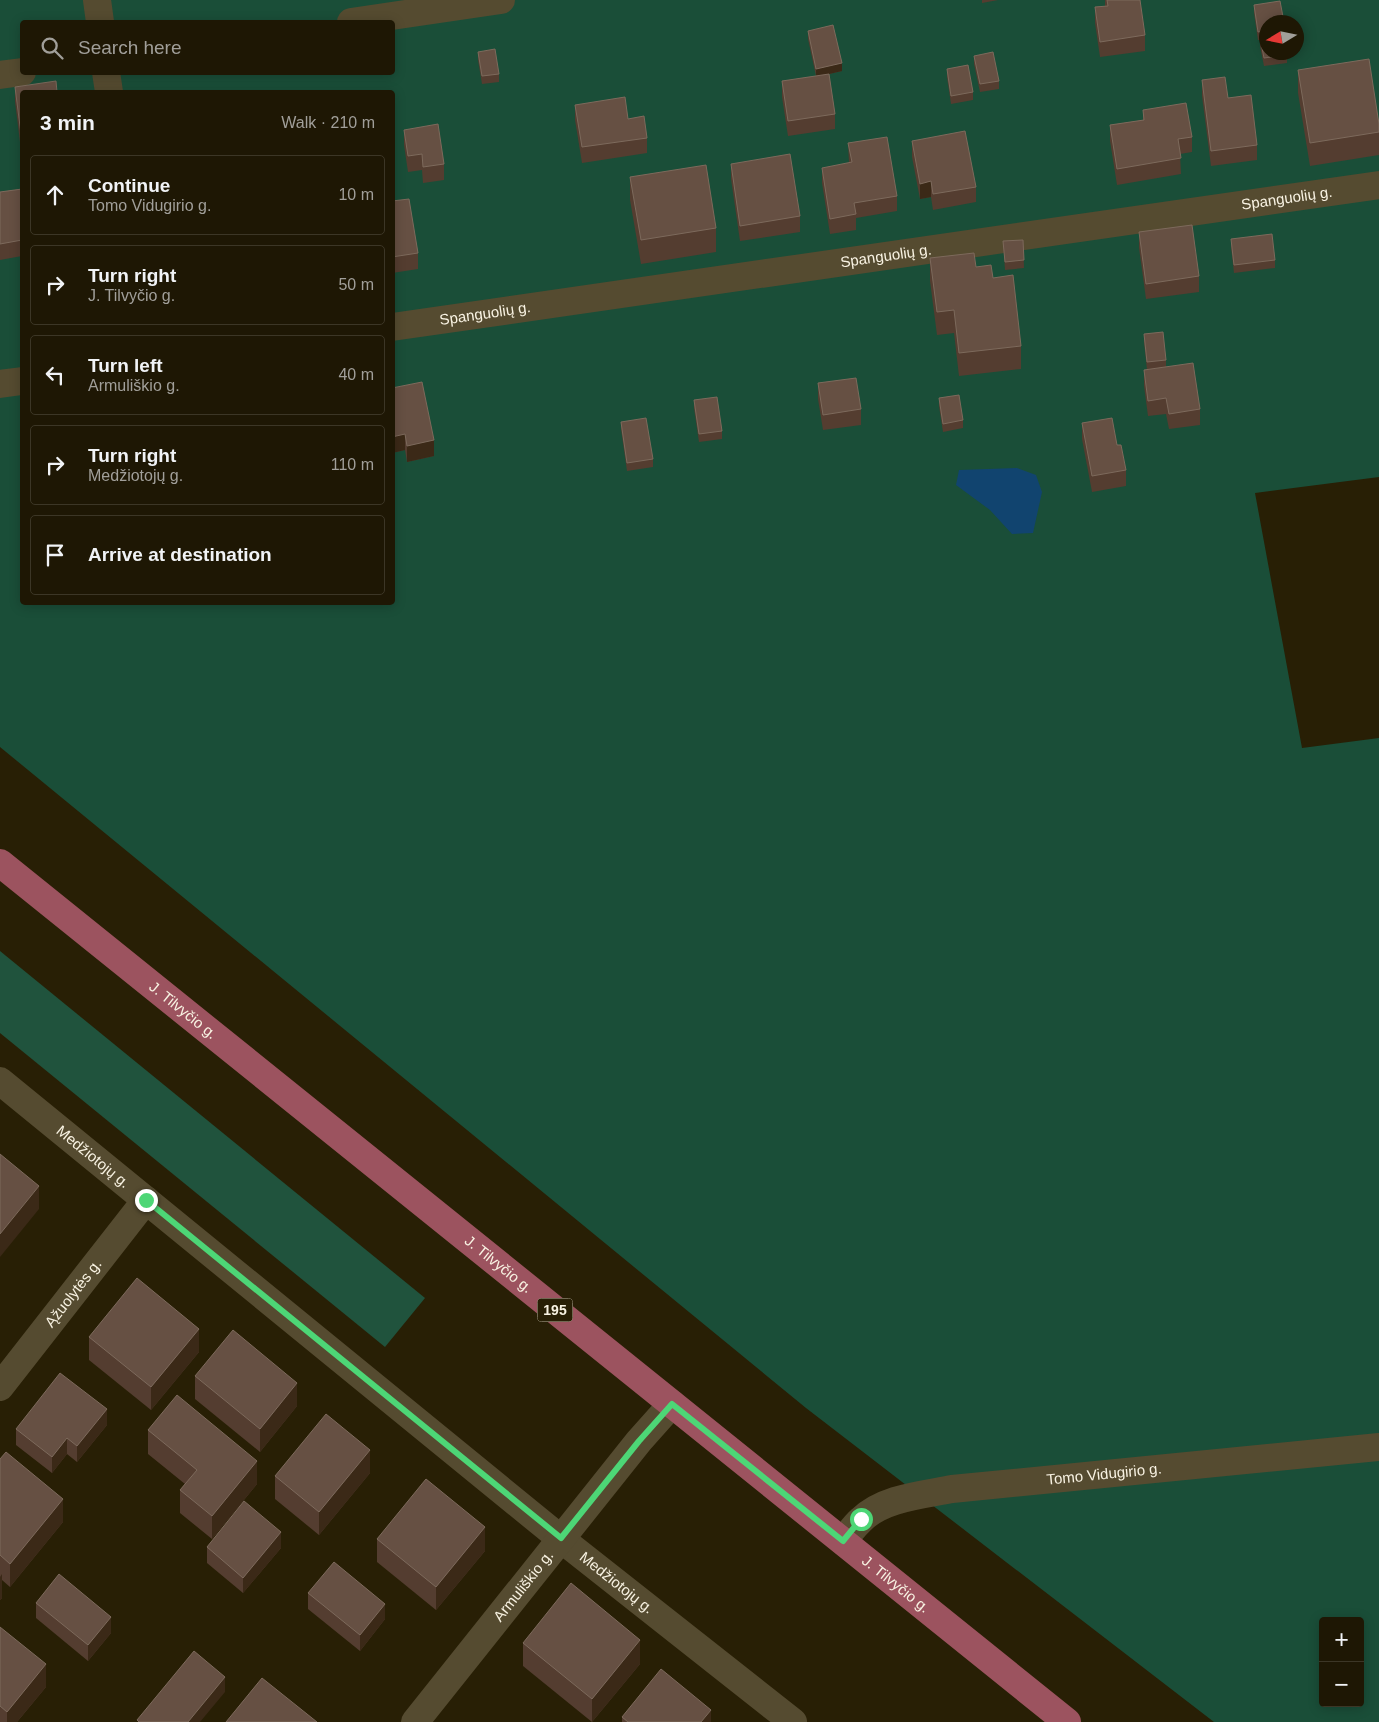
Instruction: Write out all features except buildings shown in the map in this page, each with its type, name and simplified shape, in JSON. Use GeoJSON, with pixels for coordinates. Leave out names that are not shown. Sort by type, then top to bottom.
{"type":"FeatureCollection","features":[{"type":"Feature","properties":{"kind":"main road","name":"J. Tilvyčio g."},"geometry":{"type":"LineString","coordinates":[[0,863],[1067,1722]]}},
{"type":"Feature","properties":{"kind":"street"},"geometry":{"type":"LineString","coordinates":[[96,0],[100,20]]}},
{"type":"Feature","properties":{"kind":"street"},"geometry":{"type":"LineString","coordinates":[[365,20],[501,0]]}},
{"type":"Feature","properties":{"kind":"street"},"geometry":{"type":"LineString","coordinates":[[0,76],[20,72]]}},
{"type":"Feature","properties":{"kind":"street"},"geometry":{"type":"LineString","coordinates":[[106,75],[109,90]]}},
{"type":"Feature","properties":{"kind":"street","name":"Spanguolių g."},"geometry":{"type":"LineString","coordinates":[[395,327],[1379,185]]}},
{"type":"Feature","properties":{"kind":"street"},"geometry":{"type":"LineString","coordinates":[[0,384],[20,381]]}},
{"type":"Feature","properties":{"kind":"street","name":"Medžiotojų g."},"geometry":{"type":"LineString","coordinates":[[0,1081],[561,1538],[793,1722]]}},
{"type":"Feature","properties":{"kind":"street","name":"Ąžuolytės g."},"geometry":{"type":"LineString","coordinates":[[0,1387],[146,1200]]}},
{"type":"Feature","properties":{"kind":"street","name":"Armuliškio g."},"geometry":{"type":"LineString","coordinates":[[414,1722],[639,1441],[672,1404]]}},
{"type":"Feature","properties":{"kind":"street","name":"Tomo Vidugirio g."},"geometry":{"type":"LineString","coordinates":[[843,1541],[861,1519],[880,1507],[909,1498],[952,1489],[1379,1447]]}},
{"type":"Feature","properties":{"kind":"green space"},"geometry":{"type":"Polygon","coordinates":[[[0,0],[1379,0],[1379,477],[1255,493],[1302,748],[1379,738],[1379,1722],[1214,1722],[806,1408],[0,747],[0,0]]]}},
{"type":"Feature","properties":{"kind":"green space"},"geometry":{"type":"Polygon","coordinates":[[[0,951],[425,1298],[385,1347],[0,1033],[0,951]]]}},
{"type":"Feature","properties":{"kind":"water"},"geometry":{"type":"Polygon","coordinates":[[[1017,468],[1036,475],[1042,492],[1033,533],[1012,534],[990,510],[956,485],[959,470],[1017,468]]]}},
{"type":"Feature","properties":{"kind":"route"},"geometry":{"type":"LineString","coordinates":[[146,1200],[561,1538],[639,1441],[672,1404],[843,1541],[861,1519]]}}]}
